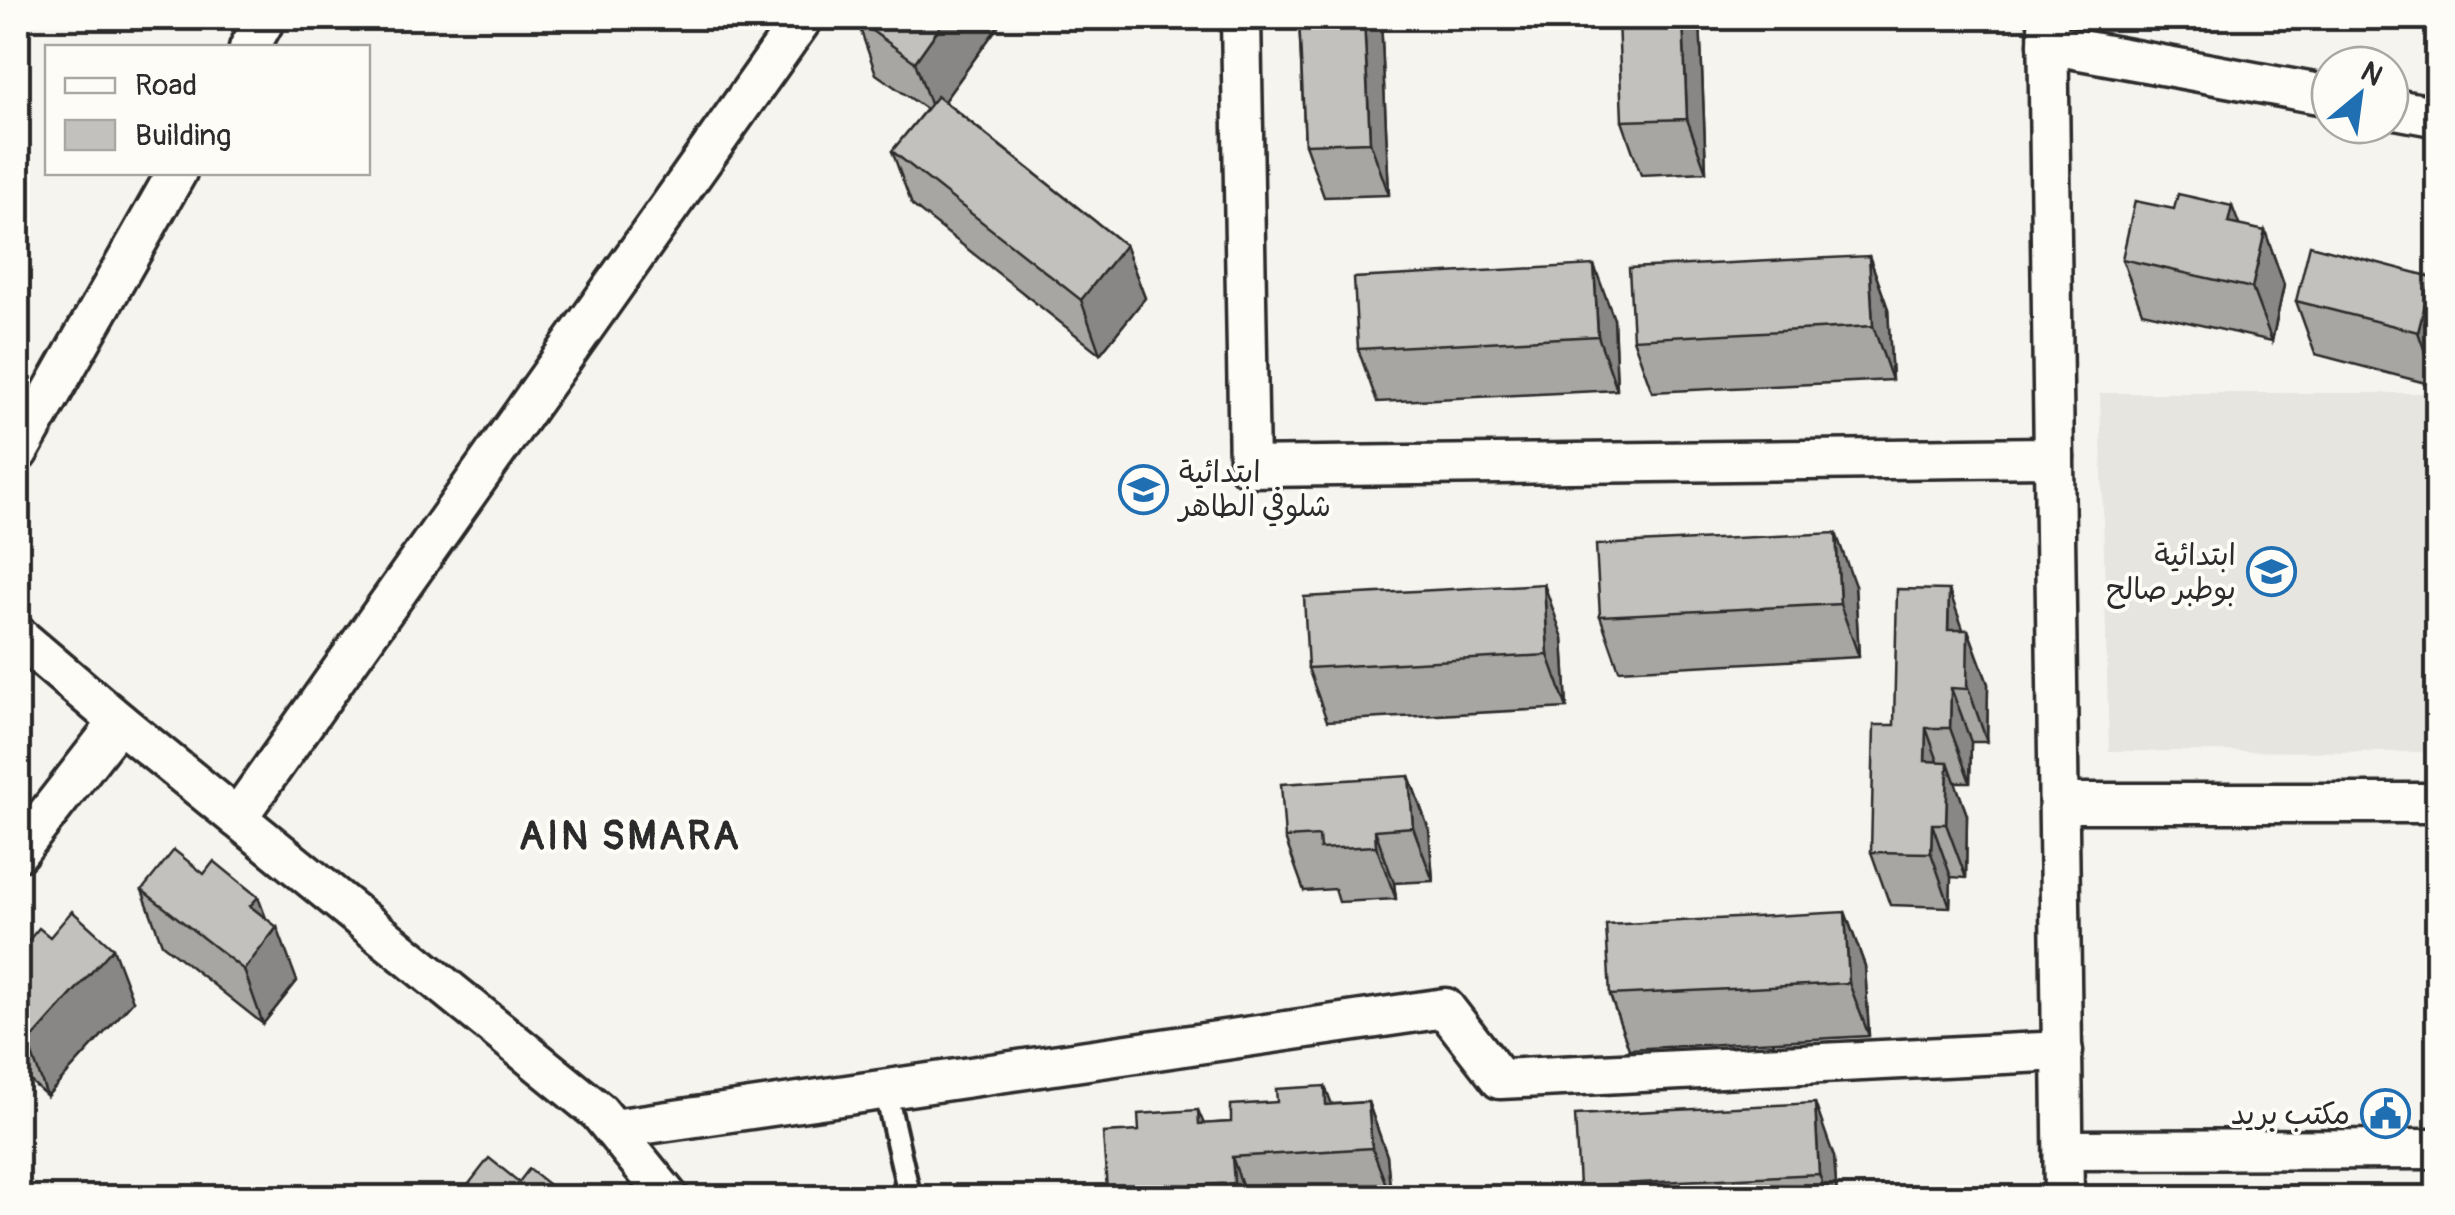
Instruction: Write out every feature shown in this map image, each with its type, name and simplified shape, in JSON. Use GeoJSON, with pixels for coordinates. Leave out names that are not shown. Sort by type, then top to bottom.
{"type":"FeatureCollection","features":[{"type":"Feature","properties":{"kind":"street"},"geometry":{"type":"LineString","coordinates":[[251,45],[266,18]]}},
{"type":"Feature","properties":{"kind":"street"},"geometry":{"type":"LineString","coordinates":[[237,818],[803,18]]}},
{"type":"Feature","properties":{"kind":"street"},"geometry":{"type":"LineString","coordinates":[[1240,18],[1249,467],[2054,457]]}},
{"type":"Feature","properties":{"kind":"street"},"geometry":{"type":"LineString","coordinates":[[2064,1198],[2048,30],[2310,91]]}},
{"type":"Feature","properties":{"kind":"street"},"geometry":{"type":"LineString","coordinates":[[2410,112],[2438,117]]}},
{"type":"Feature","properties":{"kind":"street"},"geometry":{"type":"LineString","coordinates":[[18,452],[175,175]]}},
{"type":"Feature","properties":{"kind":"street"},"geometry":{"type":"LineString","coordinates":[[18,636],[599,1112],[668,1198]]}},
{"type":"Feature","properties":{"kind":"street"},"geometry":{"type":"LineString","coordinates":[[18,852],[119,722]]}},
{"type":"Feature","properties":{"kind":"street"},"geometry":{"type":"LineString","coordinates":[[2059,803],[2438,803]]}},
{"type":"Feature","properties":{"kind":"street"},"geometry":{"type":"LineString","coordinates":[[613,1129],[1445,1008],[1500,1079],[2063,1051]]}},
{"type":"Feature","properties":{"kind":"street"},"geometry":{"type":"LineString","coordinates":[[2064,1150],[2438,1149]]}},
{"type":"Feature","properties":{"kind":"lane"},"geometry":{"type":"LineString","coordinates":[[885,1089],[910,1198]]}},
{"type":"Feature","properties":{"kind":"shaded area","name":"ابتدائية بوطبر صالح"},"geometry":{"type":"Polygon","coordinates":[[[2100,393],[2437,393],[2437,752],[2109,751],[2100,393]]]}},
{"type":"Feature","properties":{"kind":"building"},"geometry":{"type":"Polygon","coordinates":[[[859,18],[946,18],[915,62],[859,18]]]}},
{"type":"Feature","properties":{"kind":"building"},"geometry":{"type":"Polygon","coordinates":[[[1299,18],[1364,18],[1370,142],[1305,144],[1299,18]]]}},
{"type":"Feature","properties":{"kind":"building"},"geometry":{"type":"Polygon","coordinates":[[[1618,18],[1683,18],[1687,119],[1622,121],[1618,18]]]}},
{"type":"Feature","properties":{"kind":"building"},"geometry":{"type":"Polygon","coordinates":[[[937,96],[1125,245],[1081,300],[892,151],[937,96]]]}},
{"type":"Feature","properties":{"kind":"building"},"geometry":{"type":"Polygon","coordinates":[[[2178,194],[2232,206],[2228,223],[2265,231],[2252,288],[2122,259],[2135,201],[2174,209],[2178,194]]]}},
{"type":"Feature","properties":{"kind":"building"},"geometry":{"type":"Polygon","coordinates":[[[2310,245],[2432,277],[2418,332],[2296,301],[2310,245]]]}},
{"type":"Feature","properties":{"kind":"building"},"geometry":{"type":"Polygon","coordinates":[[[1869,256],[1873,326],[1633,339],[1629,268],[1869,256]]]}},
{"type":"Feature","properties":{"kind":"building"},"geometry":{"type":"Polygon","coordinates":[[[1594,265],[1598,336],[1358,349],[1354,278],[1594,265]]]}},
{"type":"Feature","properties":{"kind":"building"},"geometry":{"type":"Polygon","coordinates":[[[1836,533],[1840,604],[1600,616],[1596,545],[1836,533]]]}},
{"type":"Feature","properties":{"kind":"building"},"geometry":{"type":"Polygon","coordinates":[[[1544,584],[1548,655],[1308,668],[1304,597],[1544,584]]]}},
{"type":"Feature","properties":{"kind":"building"},"geometry":{"type":"Polygon","coordinates":[[[1897,589],[1949,590],[1948,630],[1968,630],[1967,689],[1951,688],[1950,728],[1926,728],[1925,761],[1948,762],[1946,824],[1932,824],[1931,853],[1871,852],[1874,725],[1894,725],[1897,589]]]}},
{"type":"Feature","properties":{"kind":"building"},"geometry":{"type":"Polygon","coordinates":[[[1409,776],[1413,827],[1375,830],[1376,846],[1320,849],[1319,836],[1285,838],[1281,784],[1409,776]]]}},
{"type":"Feature","properties":{"kind":"building"},"geometry":{"type":"Polygon","coordinates":[[[174,850],[204,874],[214,861],[258,897],[250,906],[277,927],[244,970],[142,890],[174,850]]]}},
{"type":"Feature","properties":{"kind":"building"},"geometry":{"type":"Polygon","coordinates":[[[72,911],[113,948],[28,1043],[18,1034],[18,953],[39,928],[50,937],[72,911]]]}},
{"type":"Feature","properties":{"kind":"building"},"geometry":{"type":"Polygon","coordinates":[[[1845,912],[1849,983],[1610,995],[1606,925],[1845,912]]]}},
{"type":"Feature","properties":{"kind":"building"},"geometry":{"type":"Polygon","coordinates":[[[1325,1086],[1326,1105],[1368,1102],[1372,1148],[1232,1157],[1234,1183],[1107,1191],[1103,1133],[1139,1131],[1138,1114],[1198,1110],[1199,1124],[1231,1122],[1231,1105],[1277,1102],[1276,1089],[1325,1086]]]}},
{"type":"Feature","properties":{"kind":"building"},"geometry":{"type":"Polygon","coordinates":[[[1815,1103],[1819,1174],[1579,1186],[1575,1115],[1815,1103]]]}},
{"type":"Feature","properties":{"kind":"building"},"geometry":{"type":"Polygon","coordinates":[[[489,1158],[519,1182],[529,1169],[566,1198],[458,1198],[489,1158]]]}},
{"type":"Feature","properties":{"kind":"place","name":"ابتدائية شلوفي الطاهر"},"geometry":{"type":"Point","coordinates":[1144,489]}},
{"type":"Feature","properties":{"kind":"place","name":"ابتدائية بوطبر صالح"},"geometry":{"type":"Point","coordinates":[2271,572]}},
{"type":"Feature","properties":{"kind":"place","name":"مكتب بريد"},"geometry":{"type":"Point","coordinates":[2385,1114]}},
{"type":"Feature","properties":{"kind":"district","name":"AIN SMARA"},"geometry":{"type":"Point","coordinates":[630,836]}}]}
